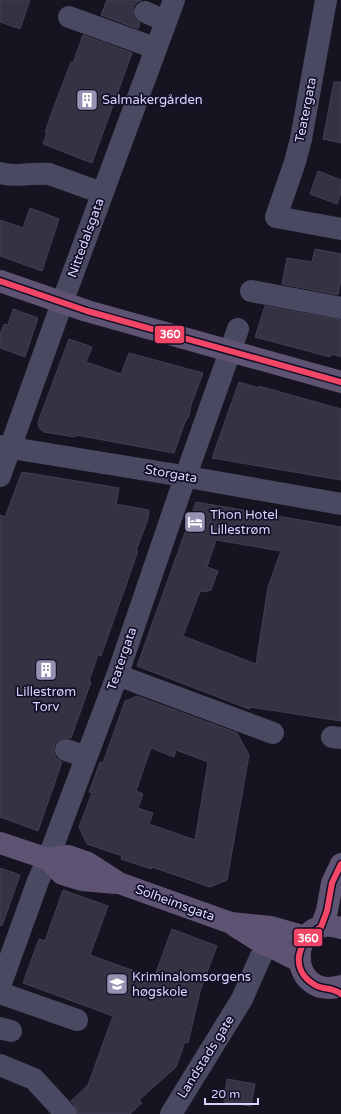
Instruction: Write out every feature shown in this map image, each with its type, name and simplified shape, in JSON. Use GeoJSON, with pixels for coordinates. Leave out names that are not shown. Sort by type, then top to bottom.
{"type":"FeatureCollection","features":[{"type":"Feature","properties":{"kind":"main road"},"geometry":{"type":"LineString","coordinates":[[0,281],[99,315],[341,382]]}},
{"type":"Feature","properties":{"kind":"main road","name":"Solheimsgata"},"geometry":{"type":"LineString","coordinates":[[0,843],[48,859],[68,856],[88,864],[119,883],[231,923],[271,928],[323,930]]}},
{"type":"Feature","properties":{"kind":"main road"},"geometry":{"type":"LineString","coordinates":[[338,990],[317,986],[311,982],[301,969],[299,961],[300,948],[323,930],[332,883],[341,864]]}},
{"type":"Feature","properties":{"kind":"main road","name":"Solheimsgata"},"geometry":{"type":"LineString","coordinates":[[231,923],[265,945],[299,961]]}},
{"type":"Feature","properties":{"kind":"street","name":"Nittedalsgata"},"geometry":{"type":"LineString","coordinates":[[0,476],[5,447],[21,420],[102,193],[174,0]]}},
{"type":"Feature","properties":{"kind":"street","name":"Teatergata"},"geometry":{"type":"LineString","coordinates":[[326,0],[301,138],[295,162],[276,217],[341,229]]}},
{"type":"Feature","properties":{"kind":"street"},"geometry":{"type":"LineString","coordinates":[[145,12],[166,21]]}},
{"type":"Feature","properties":{"kind":"street"},"geometry":{"type":"LineString","coordinates":[[69,17],[156,48]]}},
{"type":"Feature","properties":{"kind":"street"},"geometry":{"type":"LineString","coordinates":[[0,173],[18,176],[40,173],[49,174],[102,193]]}},
{"type":"Feature","properties":{"kind":"street"},"geometry":{"type":"LineString","coordinates":[[251,291],[341,308]]}},
{"type":"Feature","properties":{"kind":"street","name":"Teatergata"},"geometry":{"type":"LineString","coordinates":[[0,986],[38,881],[48,859],[76,754],[117,676],[238,329]]}},
{"type":"Feature","properties":{"kind":"street","name":"Storgata"},"geometry":{"type":"LineString","coordinates":[[5,447],[186,476],[341,504]]}},
{"type":"Feature","properties":{"kind":"street"},"geometry":{"type":"LineString","coordinates":[[128,679],[273,733]]}},
{"type":"Feature","properties":{"kind":"street","name":"Landstads gate"},"geometry":{"type":"LineString","coordinates":[[171,1114],[242,999],[261,956]]}},
{"type":"Feature","properties":{"kind":"street"},"geometry":{"type":"LineString","coordinates":[[0,993],[77,1020]]}},
{"type":"Feature","properties":{"kind":"street"},"geometry":{"type":"LineString","coordinates":[[0,1065],[34,1078],[66,1114]]}},
{"type":"Feature","properties":{"kind":"building"},"geometry":{"type":"Polygon","coordinates":[[[0,0],[30,0],[20,29],[0,22],[0,0]]]}},
{"type":"Feature","properties":{"kind":"building"},"geometry":{"type":"Polygon","coordinates":[[[107,0],[142,0],[137,2],[133,7],[135,19],[140,23],[138,29],[101,15],[107,0]]]}},
{"type":"Feature","properties":{"kind":"building","name":"Salmakergården"},"geometry":{"type":"Polygon","coordinates":[[[83,35],[132,53],[92,163],[43,144],[47,133],[45,132],[53,109],[71,62],[73,63],[83,35]]]}},
{"type":"Feature","properties":{"kind":"building"},"geometry":{"type":"Polygon","coordinates":[[[334,82],[341,82],[341,143],[323,139],[334,82]]]}},
{"type":"Feature","properties":{"kind":"building"},"geometry":{"type":"Polygon","coordinates":[[[318,171],[341,180],[341,193],[337,204],[310,194],[318,171]]]}},
{"type":"Feature","properties":{"kind":"building"},"geometry":{"type":"Polygon","coordinates":[[[30,208],[59,219],[42,271],[0,256],[0,220],[23,228],[30,208]]]}},
{"type":"Feature","properties":{"kind":"building"},"geometry":{"type":"Polygon","coordinates":[[[315,249],[341,254],[341,280],[338,295],[282,284],[287,258],[312,262],[315,249]]]}},
{"type":"Feature","properties":{"kind":"building"},"geometry":{"type":"Polygon","coordinates":[[[265,306],[341,320],[341,357],[331,354],[330,357],[255,337],[265,306]]]}},
{"type":"Feature","properties":{"kind":"building"},"geometry":{"type":"Polygon","coordinates":[[[13,309],[38,318],[25,357],[0,348],[0,335],[4,324],[8,325],[13,309]]]}},
{"type":"Feature","properties":{"kind":"building"},"geometry":{"type":"Polygon","coordinates":[[[69,339],[92,347],[86,362],[121,374],[129,353],[203,373],[191,405],[189,416],[185,422],[174,453],[76,435],[75,437],[44,432],[39,428],[38,422],[69,339]]]}},
{"type":"Feature","properties":{"kind":"building"},"geometry":{"type":"Polygon","coordinates":[[[239,382],[259,388],[259,386],[341,409],[341,480],[212,458],[239,382]]]}},
{"type":"Feature","properties":{"kind":"building","name":"Lillestrøm Torv"},"geometry":{"type":"Polygon","coordinates":[[[22,472],[119,488],[116,504],[149,510],[148,519],[136,551],[138,551],[101,656],[98,655],[89,681],[91,682],[71,738],[63,738],[54,746],[56,758],[62,762],[38,831],[0,817],[0,515],[5,517],[22,472]]]}},
{"type":"Feature","properties":{"kind":"building"},"geometry":{"type":"Polygon","coordinates":[[[196,502],[341,527],[341,721],[250,707],[249,709],[137,666],[196,502]],[[216,540],[207,567],[218,571],[211,590],[204,592],[200,591],[183,636],[256,664],[268,587],[281,551],[216,540]]]}},
{"type":"Feature","properties":{"kind":"building"},"geometry":{"type":"Polygon","coordinates":[[[137,696],[237,733],[249,755],[227,880],[210,887],[152,867],[151,869],[121,859],[122,856],[87,844],[79,827],[92,793],[89,792],[100,762],[103,763],[125,701],[137,696]],[[151,748],[136,791],[143,794],[138,808],[153,813],[149,824],[195,840],[208,762],[176,750],[174,757],[151,748]]]}},
{"type":"Feature","properties":{"kind":"building"},"geometry":{"type":"Polygon","coordinates":[[[0,868],[20,875],[2,926],[0,925],[0,868]]]}},
{"type":"Feature","properties":{"kind":"building"},"geometry":{"type":"Polygon","coordinates":[[[63,890],[108,906],[90,955],[123,967],[154,978],[172,929],[217,946],[201,988],[188,1043],[185,1042],[176,1067],[139,1100],[142,1103],[130,1114],[78,1114],[71,1101],[88,1085],[113,1016],[23,983],[39,939],[45,941],[63,890]]]}},
{"type":"Feature","properties":{"kind":"building"},"geometry":{"type":"Polygon","coordinates":[[[227,1079],[255,1084],[251,1106],[224,1102],[227,1079]]]}},
{"type":"Feature","properties":{"kind":"transit line","name":"360"},"geometry":{"type":"LineString","coordinates":[[0,281],[87,311],[341,382]]}},
{"type":"Feature","properties":{"kind":"transit line","name":"360"},"geometry":{"type":"LineString","coordinates":[[341,864],[332,883],[327,911],[321,927],[307,939],[299,955],[301,971],[307,978],[321,988],[335,990],[341,994]]}},
{"type":"Feature","properties":{"kind":"place","name":"Salmakergården"},"geometry":{"type":"Point","coordinates":[87,100]}},
{"type":"Feature","properties":{"kind":"place","name":"Thon Hotel Lillestrøm"},"geometry":{"type":"Point","coordinates":[195,522]}},
{"type":"Feature","properties":{"kind":"place","name":"Lillestrøm Torv"},"geometry":{"type":"Point","coordinates":[46,670]}},
{"type":"Feature","properties":{"kind":"place","name":"Kriminalomsorgens høgskole"},"geometry":{"type":"Point","coordinates":[117,984]}}]}
